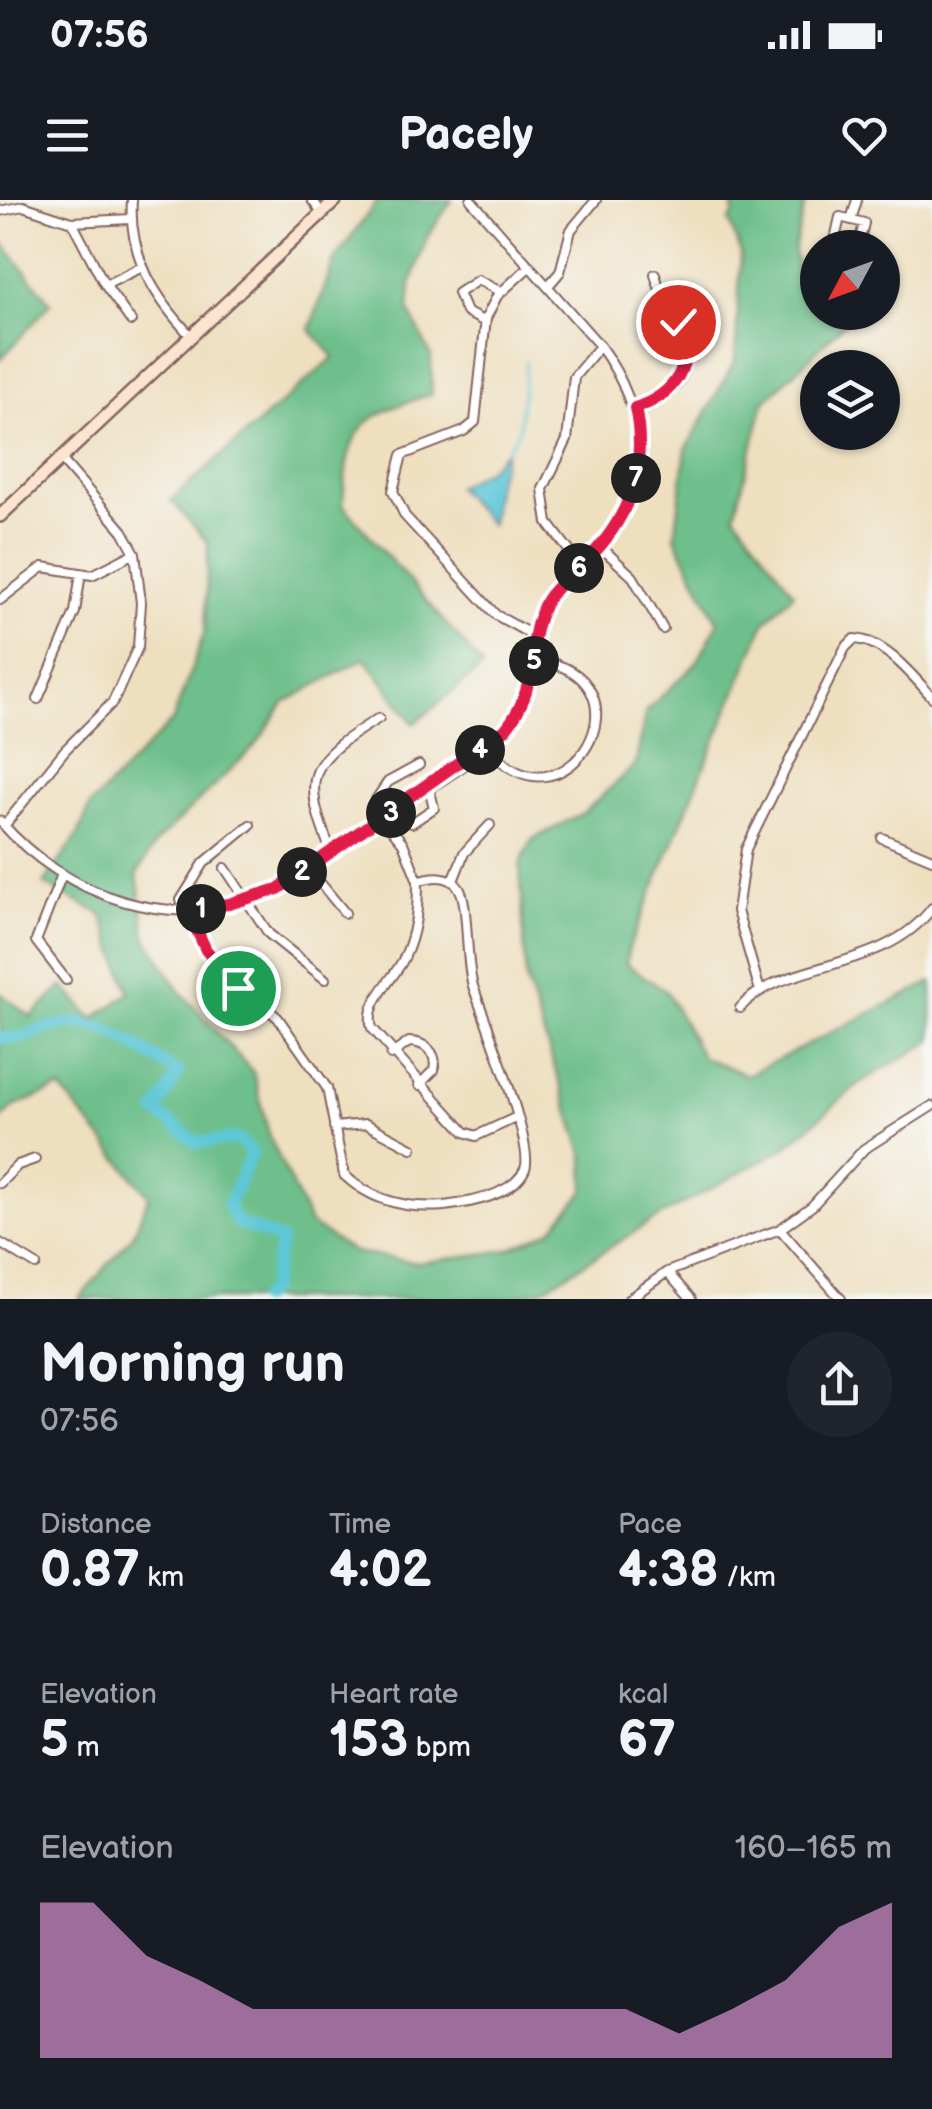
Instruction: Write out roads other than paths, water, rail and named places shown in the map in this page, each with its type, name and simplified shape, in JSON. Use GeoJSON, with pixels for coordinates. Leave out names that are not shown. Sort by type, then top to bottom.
{"type":"FeatureCollection","features":[{"type":"Feature","properties":{"kind":"main road"},"geometry":{"type":"LineString","coordinates":[[0,516],[336,200]]}},
{"type":"Feature","properties":{"kind":"street"},"geometry":{"type":"LineString","coordinates":[[132,200],[131,219],[142,267],[159,298],[192,336]]}},
{"type":"Feature","properties":{"kind":"street"},"geometry":{"type":"LineString","coordinates":[[312,200],[322,213]]}},
{"type":"Feature","properties":{"kind":"street"},"geometry":{"type":"LineString","coordinates":[[61,459],[124,531],[136,553],[141,603],[138,647],[121,690],[2,824],[24,850],[61,877],[121,902],[187,909],[247,900],[278,889],[487,745],[518,715],[529,692],[534,636],[547,600],[601,546],[631,496],[640,463],[641,436],[635,408],[600,346],[472,200]]}},
{"type":"Feature","properties":{"kind":"street"},"geometry":{"type":"LineString","coordinates":[[548,286],[560,272],[571,230],[596,200]]}},
{"type":"Feature","properties":{"kind":"street"},"geometry":{"type":"LineString","coordinates":[[851,220],[857,200]]}},
{"type":"Feature","properties":{"kind":"street"},"geometry":{"type":"LineString","coordinates":[[0,211],[32,208],[72,222],[131,219]]}},
{"type":"Feature","properties":{"kind":"street"},"geometry":{"type":"LineString","coordinates":[[837,230],[840,217],[864,223],[862,230]]}},
{"type":"Feature","properties":{"kind":"street"},"geometry":{"type":"LineString","coordinates":[[72,222],[104,285],[132,321]]}},
{"type":"Feature","properties":{"kind":"street"},"geometry":{"type":"LineString","coordinates":[[530,266],[501,292],[486,322],[479,416],[464,431],[402,455],[393,494],[404,516],[466,586],[507,625],[534,636]]}},
{"type":"Feature","properties":{"kind":"street"},"geometry":{"type":"LineString","coordinates":[[104,285],[142,267]]}},
{"type":"Feature","properties":{"kind":"street"},"geometry":{"type":"LineString","coordinates":[[635,408],[670,391],[686,359],[683,334],[655,274]]}},
{"type":"Feature","properties":{"kind":"street"},"geometry":{"type":"LineString","coordinates":[[486,322],[466,312],[458,293],[478,280],[501,292]]}},
{"type":"Feature","properties":{"kind":"street"},"geometry":{"type":"LineString","coordinates":[[582,566],[548,523],[543,490],[567,440],[574,377],[600,346]]}},
{"type":"Feature","properties":{"kind":"street"},"geometry":{"type":"LineString","coordinates":[[601,546],[633,577],[663,629]]}},
{"type":"Feature","properties":{"kind":"street"},"geometry":{"type":"LineString","coordinates":[[0,600],[43,567],[102,574],[136,553]]}},
{"type":"Feature","properties":{"kind":"street"},"geometry":{"type":"LineString","coordinates":[[38,699],[74,612],[81,574]]}},
{"type":"Feature","properties":{"kind":"street"},"geometry":{"type":"LineString","coordinates":[[760,992],[738,911],[746,849],[845,648],[854,639],[867,641],[898,662],[932,696]]}},
{"type":"Feature","properties":{"kind":"street"},"geometry":{"type":"LineString","coordinates":[[487,745],[506,766],[540,776],[562,772],[582,758],[592,742],[598,720],[593,696],[580,677],[553,663],[534,660]]}},
{"type":"Feature","properties":{"kind":"street"},"geometry":{"type":"LineString","coordinates":[[331,851],[312,794],[315,768],[337,744],[380,718]]}},
{"type":"Feature","properties":{"kind":"street"},"geometry":{"type":"LineString","coordinates":[[419,764],[381,790],[374,800],[381,819],[403,843],[418,881],[414,931],[405,957],[370,1012],[372,1028],[419,1085],[471,1136],[515,1118]]}},
{"type":"Feature","properties":{"kind":"street"},"geometry":{"type":"LineString","coordinates":[[412,823],[434,808],[428,786]]}},
{"type":"Feature","properties":{"kind":"street"},"geometry":{"type":"LineString","coordinates":[[250,825],[192,877],[181,900],[220,967],[238,988],[271,1010],[327,1088],[344,1176],[374,1196],[402,1204],[436,1206],[484,1199],[525,1169],[505,1072],[472,983],[464,946],[462,892],[453,881]]}},
{"type":"Feature","properties":{"kind":"street"},"geometry":{"type":"LineString","coordinates":[[453,881],[464,853],[490,825]]}},
{"type":"Feature","properties":{"kind":"street"},"geometry":{"type":"LineString","coordinates":[[882,838],[932,858]]}},
{"type":"Feature","properties":{"kind":"street"},"geometry":{"type":"LineString","coordinates":[[225,868],[269,934],[325,979]]}},
{"type":"Feature","properties":{"kind":"street"},"geometry":{"type":"LineString","coordinates":[[308,868],[346,913]]}},
{"type":"Feature","properties":{"kind":"street"},"geometry":{"type":"LineString","coordinates":[[61,877],[36,941],[66,980]]}},
{"type":"Feature","properties":{"kind":"street"},"geometry":{"type":"LineString","coordinates":[[418,881],[453,881]]}},
{"type":"Feature","properties":{"kind":"street"},"geometry":{"type":"LineString","coordinates":[[740,1008],[760,992],[881,949],[900,939],[932,908]]}},
{"type":"Feature","properties":{"kind":"street"},"geometry":{"type":"LineString","coordinates":[[392,1054],[408,1042],[421,1043],[429,1050],[434,1070],[419,1085]]}},
{"type":"Feature","properties":{"kind":"street"},"geometry":{"type":"LineString","coordinates":[[629,1299],[667,1272],[780,1229],[812,1206],[864,1149],[932,1106]]}},
{"type":"Feature","properties":{"kind":"street"},"geometry":{"type":"LineString","coordinates":[[334,1127],[366,1124],[412,1148]]}},
{"type":"Feature","properties":{"kind":"street"},"geometry":{"type":"LineString","coordinates":[[0,1183],[18,1165],[35,1159]]}},
{"type":"Feature","properties":{"kind":"street"},"geometry":{"type":"LineString","coordinates":[[780,1229],[841,1299]]}},
{"type":"Feature","properties":{"kind":"street"},"geometry":{"type":"LineString","coordinates":[[0,1243],[36,1265]]}},
{"type":"Feature","properties":{"kind":"street"},"geometry":{"type":"LineString","coordinates":[[667,1272],[691,1299]]}},
{"type":"Feature","properties":{"kind":"water"},"geometry":{"type":"Polygon","coordinates":[[[506,451],[496,484],[491,525],[456,487],[488,469],[506,451]]]}},
{"type":"Feature","properties":{"kind":"waterway"},"geometry":{"type":"LineString","coordinates":[[506,451],[519,429],[526,361]]}},
{"type":"Feature","properties":{"kind":"waterway"},"geometry":{"type":"LineString","coordinates":[[0,1037],[23,1036],[60,1025],[93,1026],[123,1038],[179,1073],[156,1112],[198,1143],[237,1139],[252,1152],[228,1205],[237,1223],[281,1240],[270,1290],[261,1299]]}}]}
